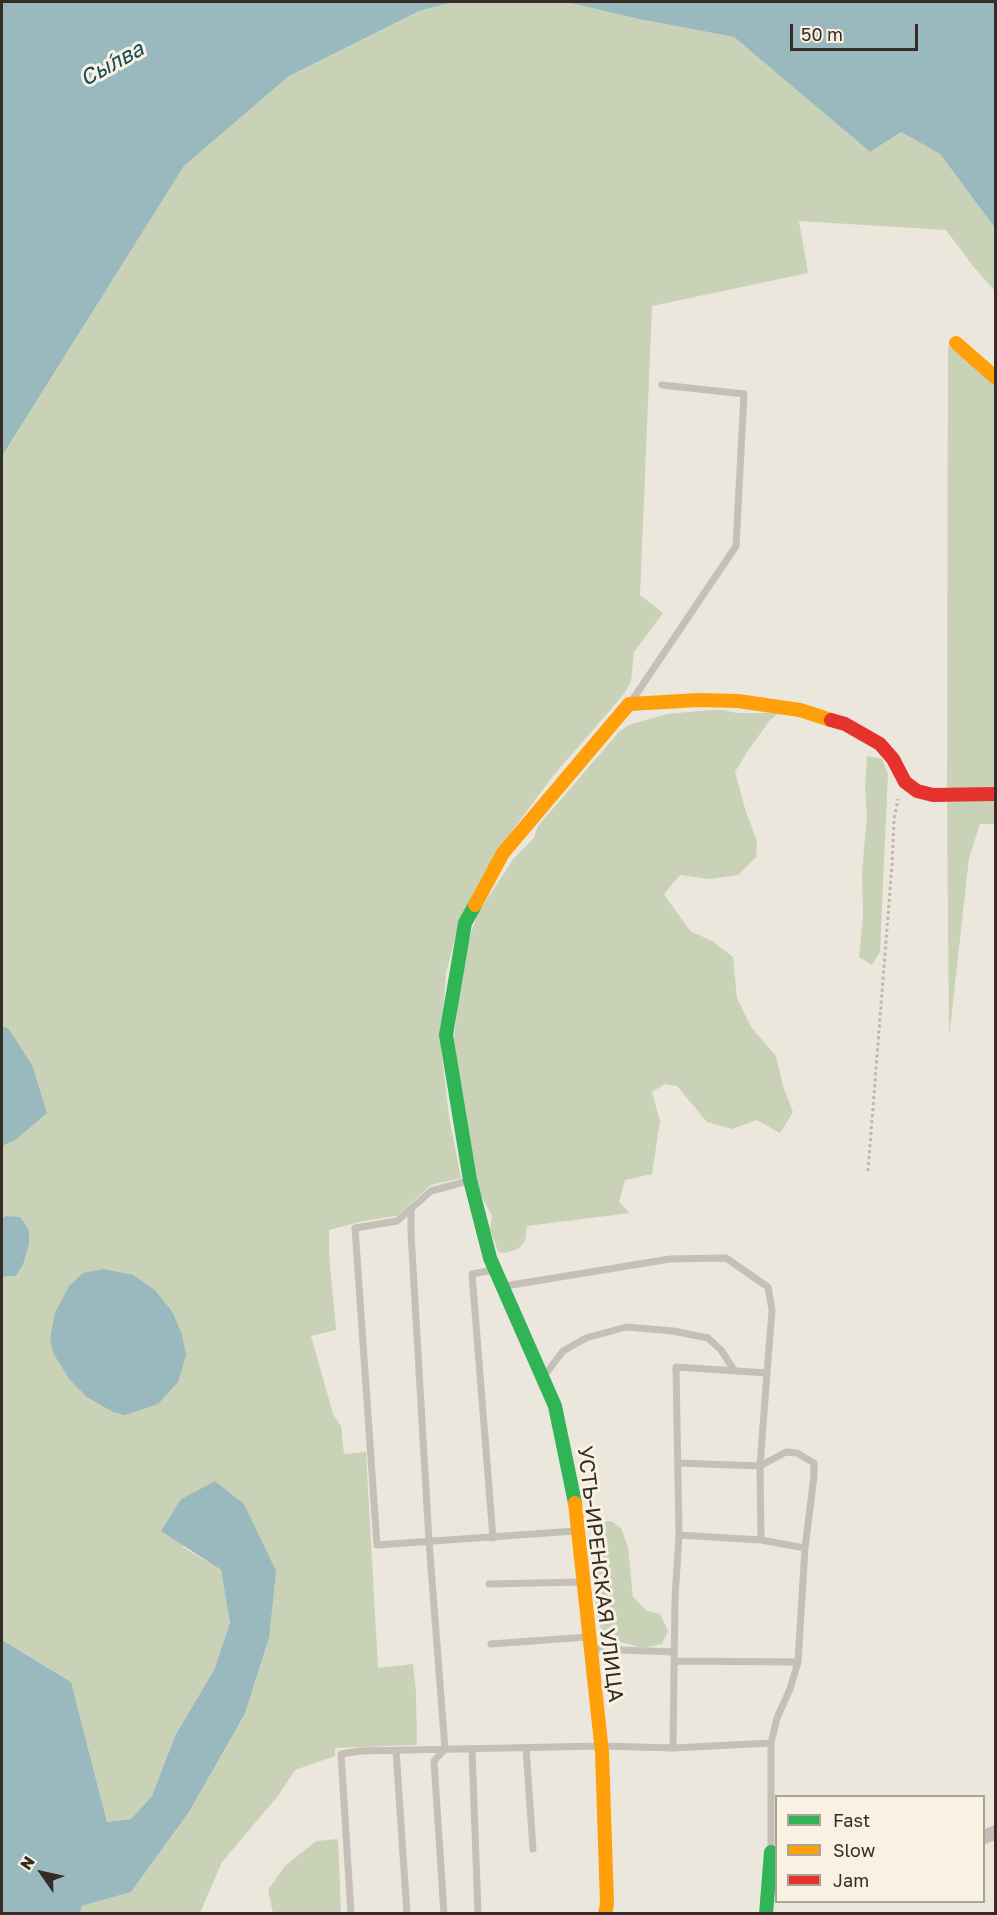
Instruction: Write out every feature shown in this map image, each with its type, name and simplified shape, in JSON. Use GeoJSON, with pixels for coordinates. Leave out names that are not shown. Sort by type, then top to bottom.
{"type":"FeatureCollection","features":[{"type":"Feature","properties":{"kind":"street"},"geometry":{"type":"LineString","coordinates":[[956,343],[996,378]]}},
{"type":"Feature","properties":{"kind":"street"},"geometry":{"type":"LineString","coordinates":[[629,704],[738,700],[800,710],[861,732],[880,744],[893,759],[905,782],[917,791],[933,795],[996,794]]}},
{"type":"Feature","properties":{"kind":"street","name":"УСТЬ-ИРЕНСКАЯ УЛИЦА"},"geometry":{"type":"LineString","coordinates":[[605,1914],[607,1904],[601,1746],[574,1496],[555,1406],[490,1258],[470,1180],[446,1035],[465,923],[503,853],[629,704]]}},
{"type":"Feature","properties":{"kind":"street"},"geometry":{"type":"LineString","coordinates":[[766,1914],[774,1852]]}},
{"type":"Feature","properties":{"kind":"lane"},"geometry":{"type":"LineString","coordinates":[[629,704],[736,546],[744,394],[662,385]]}},
{"type":"Feature","properties":{"kind":"lane"},"geometry":{"type":"LineString","coordinates":[[470,1180],[430,1191],[397,1221],[355,1228],[377,1545],[578,1530]]}},
{"type":"Feature","properties":{"kind":"lane"},"geometry":{"type":"LineString","coordinates":[[411,1209],[411,1245],[429,1541],[445,1749],[434,1761],[444,1914]]}},
{"type":"Feature","properties":{"kind":"lane"},"geometry":{"type":"LineString","coordinates":[[503,1286],[670,1259],[726,1258],[768,1287],[772,1310],[760,1466],[761,1540]]}},
{"type":"Feature","properties":{"kind":"lane"},"geometry":{"type":"LineString","coordinates":[[493,1538],[472,1274],[495,1269]]}},
{"type":"Feature","properties":{"kind":"lane"},"geometry":{"type":"LineString","coordinates":[[543,1378],[563,1351],[586,1338],[626,1327],[673,1331],[708,1338],[721,1350],[734,1371]]}},
{"type":"Feature","properties":{"kind":"lane"},"geometry":{"type":"LineString","coordinates":[[673,1748],[679,1535],[676,1367],[767,1373]]}},
{"type":"Feature","properties":{"kind":"lane"},"geometry":{"type":"LineString","coordinates":[[678,1463],[760,1466],[786,1452],[797,1453],[814,1464],[805,1548],[798,1662],[790,1689],[777,1718],[771,1743],[774,1852]]}},
{"type":"Feature","properties":{"kind":"lane"},"geometry":{"type":"LineString","coordinates":[[679,1535],[761,1540],[805,1548]]}},
{"type":"Feature","properties":{"kind":"lane"},"geometry":{"type":"LineString","coordinates":[[489,1584],[583,1582]]}},
{"type":"Feature","properties":{"kind":"lane"},"geometry":{"type":"LineString","coordinates":[[490,1644],[590,1643],[674,1652]]}},
{"type":"Feature","properties":{"kind":"lane"},"geometry":{"type":"LineString","coordinates":[[674,1661],[798,1662]]}},
{"type":"Feature","properties":{"kind":"lane"},"geometry":{"type":"LineString","coordinates":[[351,1914],[341,1754],[396,1750],[601,1746],[673,1748],[771,1743]]}},
{"type":"Feature","properties":{"kind":"lane"},"geometry":{"type":"LineString","coordinates":[[526,1748],[533,1849]]}},
{"type":"Feature","properties":{"kind":"lane"},"geometry":{"type":"LineString","coordinates":[[472,1749],[478,1914]]}},
{"type":"Feature","properties":{"kind":"lane"},"geometry":{"type":"LineString","coordinates":[[396,1750],[407,1914]]}},
{"type":"Feature","properties":{"kind":"path"},"geometry":{"type":"LineString","coordinates":[[868,1171],[894,819],[898,797],[905,782]]}},
{"type":"Feature","properties":{"kind":"green space"},"geometry":{"type":"Polygon","coordinates":[[[454,2],[566,2],[734,37],[870,152],[901,132],[940,154],[995,228],[995,291],[946,230],[799,221],[808,273],[652,306],[640,595],[663,613],[634,652],[631,681],[624,694],[553,776],[506,839],[461,916],[446,973],[441,1048],[449,1117],[461,1178],[431,1185],[397,1216],[363,1221],[329,1230],[336,1330],[311,1336],[333,1414],[341,1426],[344,1454],[366,1452],[378,1668],[413,1664],[417,1745],[335,1748],[335,1756],[295,1770],[278,1796],[222,1862],[200,1913],[80,1913],[82,1906],[131,1892],[189,1812],[245,1715],[269,1638],[244,1504],[215,1481],[181,1499],[183,1547],[221,1570],[230,1623],[214,1670],[175,1736],[152,1796],[131,1819],[107,1822],[71,1682],[2,1640],[2,1277],[16,1276],[23,1265],[29,1245],[6,1216],[2,1218],[2,1146],[15,1140],[8,1028],[2,1026],[2,456],[184,166],[289,76],[419,11],[454,2]]]}},
{"type":"Feature","properties":{"kind":"green space"},"geometry":{"type":"Polygon","coordinates":[[[948,346],[995,385],[996,790],[947,791],[948,346]]]}},
{"type":"Feature","properties":{"kind":"green space"},"geometry":{"type":"Polygon","coordinates":[[[710,710],[737,713],[779,713],[770,720],[735,772],[757,841],[756,857],[738,875],[710,879],[680,875],[664,894],[690,931],[712,941],[733,957],[737,998],[751,1027],[776,1056],[783,1086],[793,1112],[780,1133],[757,1120],[732,1129],[707,1122],[677,1086],[665,1084],[652,1092],[660,1121],[652,1174],[625,1180],[619,1202],[630,1213],[527,1226],[525,1241],[518,1249],[505,1253],[498,1252],[490,1229],[492,1216],[472,1178],[454,1038],[464,953],[478,913],[514,858],[534,838],[538,826],[619,732],[629,725],[667,714],[710,710]]]}},
{"type":"Feature","properties":{"kind":"green space"},"geometry":{"type":"Polygon","coordinates":[[[867,756],[882,759],[888,774],[880,952],[872,965],[859,957],[863,917],[862,872],[867,817],[865,788],[867,756]]]}},
{"type":"Feature","properties":{"kind":"green space"},"geometry":{"type":"Polygon","coordinates":[[[947,801],[996,801],[995,824],[980,824],[969,858],[949,1038],[947,801]]]}},
{"type":"Feature","properties":{"kind":"green space"},"geometry":{"type":"Polygon","coordinates":[[[611,1521],[621,1528],[628,1547],[633,1597],[647,1611],[660,1614],[668,1631],[662,1644],[643,1648],[614,1640],[602,1631],[597,1618],[592,1528],[597,1522],[611,1521]]]}},
{"type":"Feature","properties":{"kind":"green space"},"geometry":{"type":"Polygon","coordinates":[[[338,1839],[341,1913],[273,1913],[268,1890],[285,1866],[316,1841],[338,1839]]]}},
{"type":"Feature","properties":{"kind":"water","name":"Сы́лва"},"geometry":{"type":"Polygon","coordinates":[[[2,2],[454,2],[419,11],[289,76],[184,166],[2,456],[2,2]]]}},
{"type":"Feature","properties":{"kind":"water"},"geometry":{"type":"Polygon","coordinates":[[[566,2],[995,2],[995,228],[940,154],[901,132],[870,152],[734,37],[566,2]]]}},
{"type":"Feature","properties":{"kind":"water"},"geometry":{"type":"Polygon","coordinates":[[[2,1026],[8,1028],[32,1065],[47,1113],[15,1140],[2,1146],[2,1026]]]}},
{"type":"Feature","properties":{"kind":"water"},"geometry":{"type":"Polygon","coordinates":[[[20,1217],[29,1230],[29,1245],[23,1265],[16,1276],[2,1277],[2,1218],[20,1217]]]}},
{"type":"Feature","properties":{"kind":"water"},"geometry":{"type":"Polygon","coordinates":[[[103,1269],[133,1275],[155,1290],[173,1313],[182,1335],[186,1355],[178,1382],[158,1404],[125,1415],[113,1412],[87,1397],[70,1380],[53,1353],[50,1339],[55,1313],[69,1286],[83,1273],[103,1269]]]}},
{"type":"Feature","properties":{"kind":"water"},"geometry":{"type":"Polygon","coordinates":[[[215,1481],[244,1504],[276,1571],[269,1638],[245,1714],[189,1812],[131,1892],[82,1906],[80,1913],[2,1913],[2,1640],[71,1682],[107,1822],[131,1819],[152,1796],[175,1736],[214,1670],[230,1623],[221,1570],[161,1531],[181,1499],[215,1481]]]}},
{"type":"Feature","properties":{"kind":"traffic: fast"},"geometry":{"type":"LineString","coordinates":[[475,905],[465,923],[446,1035],[470,1180],[490,1258],[555,1406],[575,1503]]}},
{"type":"Feature","properties":{"kind":"traffic: fast"},"geometry":{"type":"LineString","coordinates":[[766,1914],[771,1852]]}},
{"type":"Feature","properties":{"kind":"traffic: slow"},"geometry":{"type":"LineString","coordinates":[[956,343],[996,378]]}},
{"type":"Feature","properties":{"kind":"traffic: slow"},"geometry":{"type":"LineString","coordinates":[[475,905],[503,853],[629,704],[699,700],[738,701],[800,710],[831,720]]}},
{"type":"Feature","properties":{"kind":"traffic: slow"},"geometry":{"type":"LineString","coordinates":[[575,1503],[602,1752],[607,1904],[605,1914]]}},
{"type":"Feature","properties":{"kind":"traffic: jam"},"geometry":{"type":"LineString","coordinates":[[831,720],[845,724],[880,744],[893,759],[905,782],[917,791],[933,795],[996,794]]}}]}
